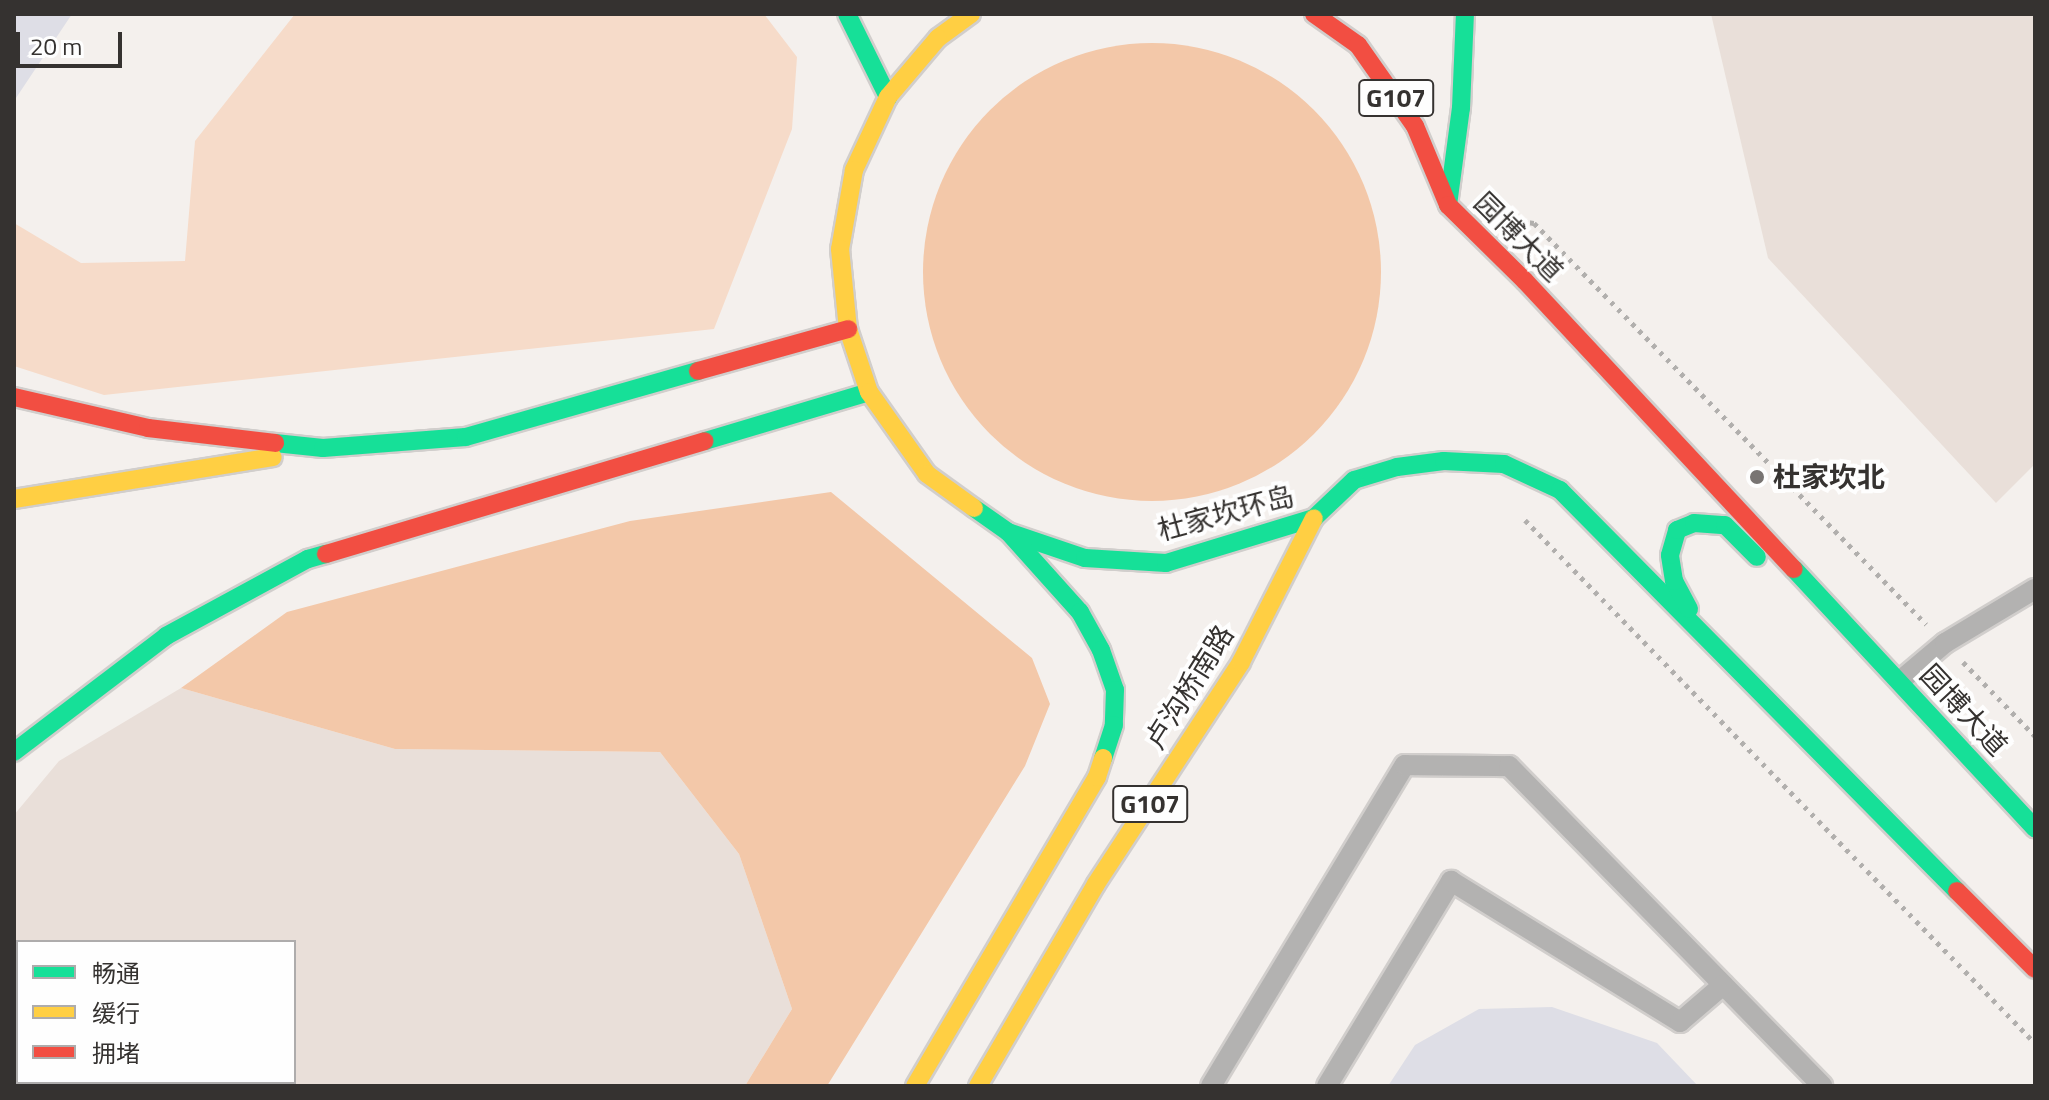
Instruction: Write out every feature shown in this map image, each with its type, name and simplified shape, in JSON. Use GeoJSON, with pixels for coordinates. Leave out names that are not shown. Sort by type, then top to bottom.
{"type":"FeatureCollection","features":[{"type":"Feature","properties":{"kind":"main road"},"geometry":{"type":"LineString","coordinates":[[847,14],[888,97]]}},
{"type":"Feature","properties":{"kind":"main road","name":"杜家坎环岛"},"geometry":{"type":"LineString","coordinates":[[971,14],[938,38],[888,97],[854,170],[840,249],[848,329],[869,392],[927,474],[1008,532],[1085,558],[1166,563],[1314,518],[1354,480],[1397,467],[1444,461],[1504,464],[1560,490],[1698,626]]}},
{"type":"Feature","properties":{"kind":"main road","name":"G107"},"geometry":{"type":"LineString","coordinates":[[1314,14],[1358,45],[1415,126],[1448,205]]}},
{"type":"Feature","properties":{"kind":"main road"},"geometry":{"type":"LineString","coordinates":[[1448,205],[1461,108],[1465,14]]}},
{"type":"Feature","properties":{"kind":"main road","name":"园博大道"},"geometry":{"type":"LineString","coordinates":[[1448,205],[1525,281],[2035,828]]}},
{"type":"Feature","properties":{"kind":"main road"},"geometry":{"type":"LineString","coordinates":[[14,499],[323,448],[466,437],[848,329]]}},
{"type":"Feature","properties":{"kind":"main road"},"geometry":{"type":"LineString","coordinates":[[14,752],[166,636],[308,559],[869,392]]}},
{"type":"Feature","properties":{"kind":"main road"},"geometry":{"type":"LineString","coordinates":[[14,397],[148,428],[323,448]]}},
{"type":"Feature","properties":{"kind":"main road","name":"卢沟桥南路"},"geometry":{"type":"LineString","coordinates":[[978,1086],[1096,884],[1241,662],[1314,518]]}},
{"type":"Feature","properties":{"kind":"main road"},"geometry":{"type":"LineString","coordinates":[[1845,623],[1782,581],[1725,525],[1694,523],[1677,530],[1670,555],[1674,581],[1698,626],[2035,969]]}},
{"type":"Feature","properties":{"kind":"main road","name":"卢沟桥南路"},"geometry":{"type":"LineString","coordinates":[[915,1086],[1097,777],[1114,725],[1115,690],[1101,650],[1080,612],[1008,532]]}},
{"type":"Feature","properties":{"kind":"lane"},"geometry":{"type":"LineString","coordinates":[[1900,681],[1945,643],[2035,589]]}},
{"type":"Feature","properties":{"kind":"lane"},"geometry":{"type":"LineString","coordinates":[[1211,1086],[1405,765],[1509,766],[1822,1086]]}},
{"type":"Feature","properties":{"kind":"lane"},"geometry":{"type":"LineString","coordinates":[[1327,1086],[1451,881],[1680,1022],[1723,985]]}},
{"type":"Feature","properties":{"kind":"path","name":"园博大道"},"geometry":{"type":"LineString","coordinates":[[1505,217],[1534,223],[2035,736]]}},
{"type":"Feature","properties":{"kind":"path"},"geometry":{"type":"LineString","coordinates":[[1524,519],[2035,1043]]}},
{"type":"Feature","properties":{"kind":"shaded area"},"geometry":{"type":"Polygon","coordinates":[[[295,14],[764,14],[797,57],[792,129],[714,329],[104,395],[14,366],[14,223],[81,263],[185,261],[195,141],[295,14]]]}},
{"type":"Feature","properties":{"kind":"shaded area"},"geometry":{"type":"Polygon","coordinates":[[[1711,14],[2035,14],[2035,464],[1996,503],[1768,258],[1711,14]]]}},
{"type":"Feature","properties":{"kind":"shaded area"},"geometry":{"type":"Polygon","coordinates":[[[1152,43],[1197,47],[1240,60],[1279,81],[1314,110],[1343,145],[1364,184],[1377,227],[1381,272],[1377,317],[1364,360],[1343,399],[1314,434],[1279,463],[1240,484],[1197,497],[1152,501],[1107,497],[1064,484],[1025,463],[990,434],[961,399],[940,360],[927,317],[923,272],[927,227],[940,184],[961,145],[990,110],[1025,81],[1064,60],[1107,47],[1152,43]]]}},
{"type":"Feature","properties":{"kind":"shaded area"},"geometry":{"type":"Polygon","coordinates":[[[831,492],[1032,658],[1050,704],[1025,766],[827,1086],[745,1086],[792,1009],[739,854],[660,752],[395,749],[181,688],[287,612],[630,521],[831,492]]]}},
{"type":"Feature","properties":{"kind":"shaded area"},"geometry":{"type":"Polygon","coordinates":[[[181,688],[395,749],[660,752],[739,854],[792,1009],[745,1086],[14,1086],[14,815],[59,761],[181,688]]]}},
{"type":"Feature","properties":{"kind":"building"},"geometry":{"type":"Polygon","coordinates":[[[14,14],[72,14],[14,101],[14,14]]]}},
{"type":"Feature","properties":{"kind":"building"},"geometry":{"type":"Polygon","coordinates":[[[1552,1007],[1657,1043],[1698,1086],[1388,1086],[1415,1045],[1479,1009],[1552,1007]]]}},
{"type":"Feature","properties":{"kind":"traffic: fast"},"geometry":{"type":"LineString","coordinates":[[847,14],[888,97]]}},
{"type":"Feature","properties":{"kind":"traffic: fast"},"geometry":{"type":"LineString","coordinates":[[1448,205],[1461,108],[1465,14]]}},
{"type":"Feature","properties":{"kind":"traffic: fast"},"geometry":{"type":"LineString","coordinates":[[275,443],[323,448],[466,437],[698,371]]}},
{"type":"Feature","properties":{"kind":"traffic: fast"},"geometry":{"type":"LineString","coordinates":[[705,441],[869,392]]}},
{"type":"Feature","properties":{"kind":"traffic: fast"},"geometry":{"type":"LineString","coordinates":[[1354,480],[1397,467],[1444,461],[1504,464],[1560,490],[1957,891]]}},
{"type":"Feature","properties":{"kind":"traffic: fast"},"geometry":{"type":"LineString","coordinates":[[974,508],[1008,532],[1085,558],[1166,563],[1314,518],[1354,480]]}},
{"type":"Feature","properties":{"kind":"traffic: fast"},"geometry":{"type":"LineString","coordinates":[[1689,609],[1674,581],[1670,555],[1677,530],[1694,523],[1725,525],[1757,557]]}},
{"type":"Feature","properties":{"kind":"traffic: fast"},"geometry":{"type":"LineString","coordinates":[[1010,534],[1080,612],[1101,650],[1115,690],[1114,725],[1103,758]]}},
{"type":"Feature","properties":{"kind":"traffic: fast"},"geometry":{"type":"LineString","coordinates":[[14,752],[166,636],[308,559],[326,554]]}},
{"type":"Feature","properties":{"kind":"traffic: fast"},"geometry":{"type":"LineString","coordinates":[[1794,569],[2035,828]]}},
{"type":"Feature","properties":{"kind":"traffic: slow"},"geometry":{"type":"LineString","coordinates":[[971,14],[938,38],[888,97],[854,170],[840,249],[848,329],[869,392],[927,474],[974,508]]}},
{"type":"Feature","properties":{"kind":"traffic: slow"},"geometry":{"type":"LineString","coordinates":[[14,499],[273,457]]}},
{"type":"Feature","properties":{"kind":"traffic: slow"},"geometry":{"type":"LineString","coordinates":[[978,1086],[1096,884],[1241,662],[1314,518]]}},
{"type":"Feature","properties":{"kind":"traffic: slow"},"geometry":{"type":"LineString","coordinates":[[915,1086],[1097,777],[1103,758]]}},
{"type":"Feature","properties":{"kind":"traffic: jam"},"geometry":{"type":"LineString","coordinates":[[1314,14],[1358,45],[1415,126],[1448,205]]}},
{"type":"Feature","properties":{"kind":"traffic: jam"},"geometry":{"type":"LineString","coordinates":[[1448,205],[1525,281],[1794,569]]}},
{"type":"Feature","properties":{"kind":"traffic: jam"},"geometry":{"type":"LineString","coordinates":[[698,371],[848,329]]}},
{"type":"Feature","properties":{"kind":"traffic: jam"},"geometry":{"type":"LineString","coordinates":[[14,397],[148,428],[275,443]]}},
{"type":"Feature","properties":{"kind":"traffic: jam"},"geometry":{"type":"LineString","coordinates":[[326,554],[705,441]]}},
{"type":"Feature","properties":{"kind":"traffic: jam"},"geometry":{"type":"LineString","coordinates":[[1957,891],[2035,969]]}},
{"type":"Feature","properties":{"kind":"place","name":"杜家坎北"},"geometry":{"type":"Point","coordinates":[1757,477]}}]}
